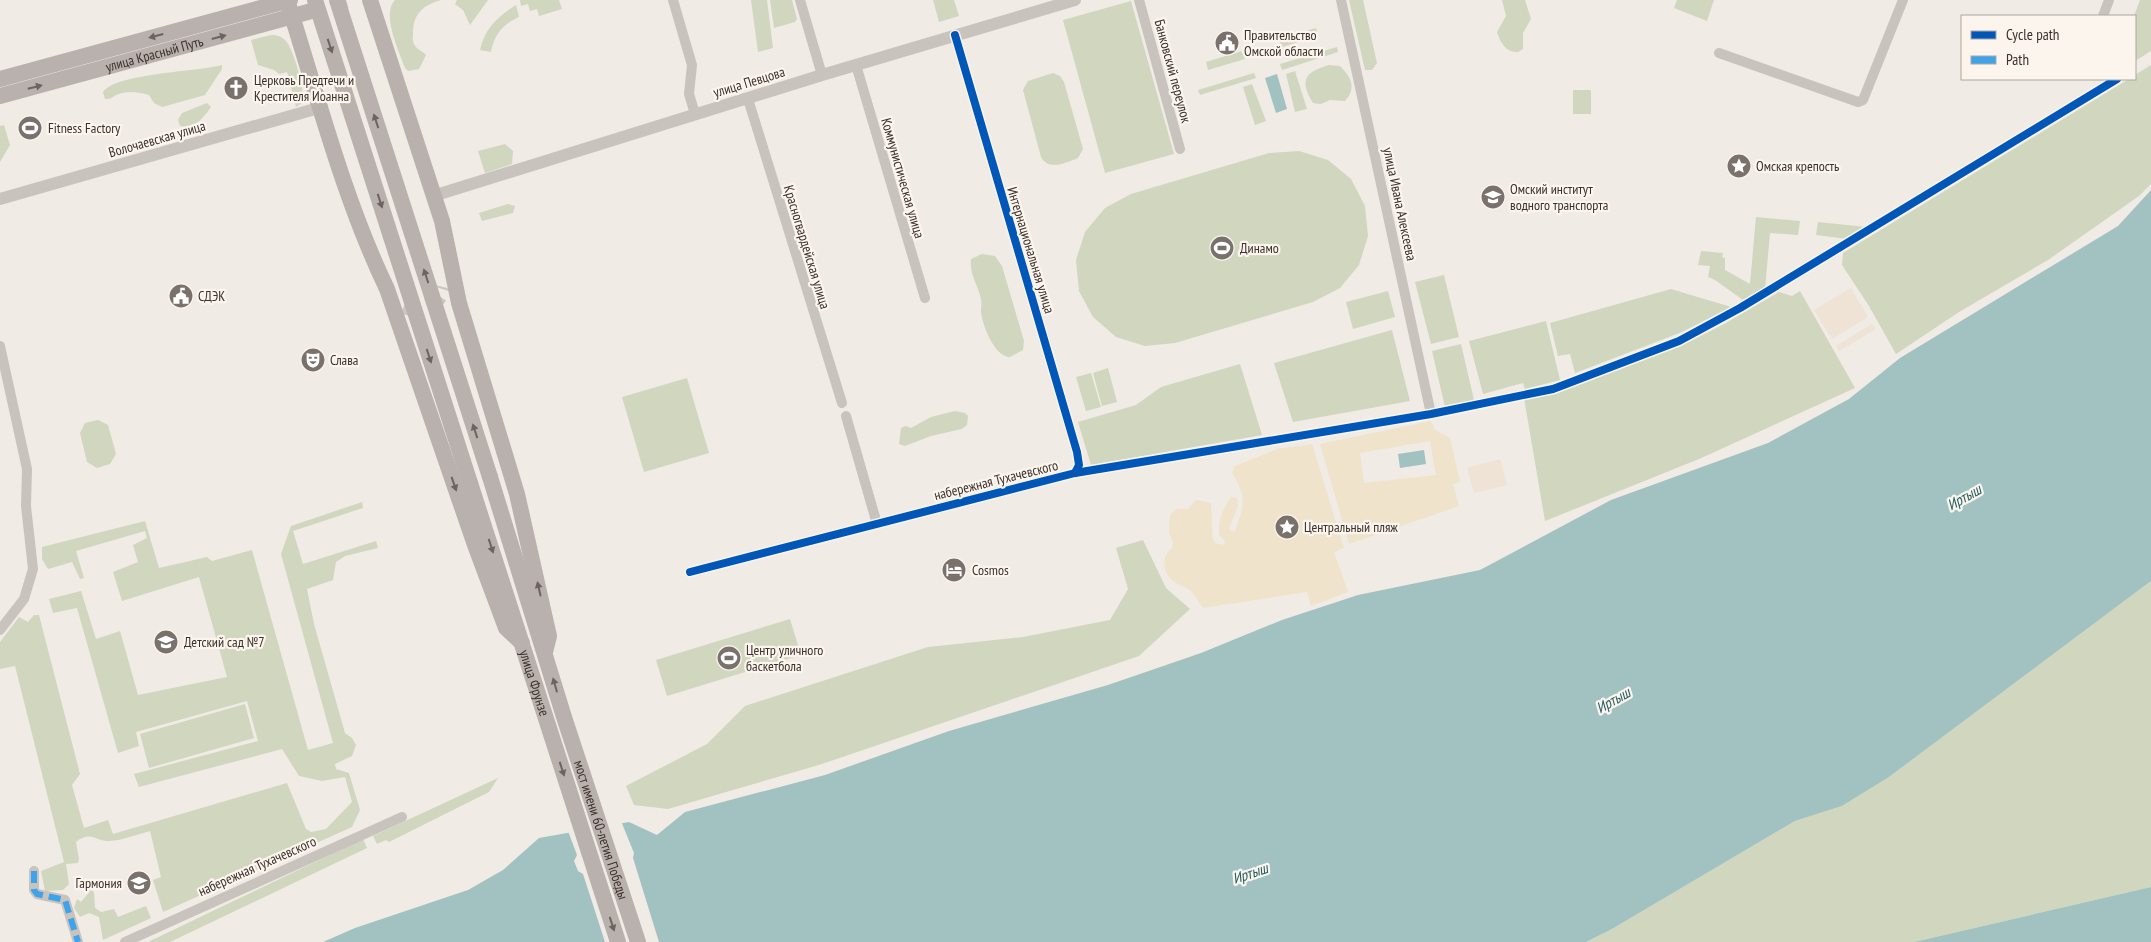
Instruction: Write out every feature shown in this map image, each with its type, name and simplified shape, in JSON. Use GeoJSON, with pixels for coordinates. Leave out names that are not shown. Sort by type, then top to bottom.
{"type":"FeatureCollection","features":[{"type":"Feature","properties":{"kind":"main road"},"geometry":{"type":"LineString","coordinates":[[288,0],[305,10],[322,107],[368,250],[387,289],[475,546],[506,628],[522,643]]}},
{"type":"Feature","properties":{"kind":"main road","name":"улица Красный Путь"},"geometry":{"type":"LineString","coordinates":[[0,79],[288,0]]}},
{"type":"Feature","properties":{"kind":"main road"},"geometry":{"type":"LineString","coordinates":[[337,0],[539,637],[546,652]]}},
{"type":"Feature","properties":{"kind":"main road"},"geometry":{"type":"LineString","coordinates":[[370,0],[442,221],[462,313],[517,494],[549,636],[546,652]]}},
{"type":"Feature","properties":{"kind":"main road","name":"улица Красный Путь"},"geometry":{"type":"LineString","coordinates":[[0,96],[305,10]]}},
{"type":"Feature","properties":{"kind":"main road","name":"улица Фрунзе"},"geometry":{"type":"LineString","coordinates":[[305,10],[470,483],[547,723]]}},
{"type":"Feature","properties":{"kind":"main road"},"geometry":{"type":"LineString","coordinates":[[443,287],[448,249]]}},
{"type":"Feature","properties":{"kind":"main road"},"geometry":{"type":"LineString","coordinates":[[387,289],[404,306]]}},
{"type":"Feature","properties":{"kind":"main road","name":"улица Фрунзе"},"geometry":{"type":"LineString","coordinates":[[546,652],[564,717]]}},
{"type":"Feature","properties":{"kind":"main road","name":"мост имени 60-летия Победы"},"geometry":{"type":"LineString","coordinates":[[564,717],[638,942]]}},
{"type":"Feature","properties":{"kind":"main road","name":"мост имени 60-летия Победы"},"geometry":{"type":"LineString","coordinates":[[547,723],[618,942]]}},
{"type":"Feature","properties":{"kind":"street"},"geometry":{"type":"LineString","coordinates":[[673,0],[692,65],[689,94],[696,114]]}},
{"type":"Feature","properties":{"kind":"street"},"geometry":{"type":"LineString","coordinates":[[800,0],[822,75]]}},
{"type":"Feature","properties":{"kind":"street","name":"улица Певцова"},"geometry":{"type":"LineString","coordinates":[[433,196],[822,75],[1075,0]]}},
{"type":"Feature","properties":{"kind":"street","name":"Банковский переулок"},"geometry":{"type":"LineString","coordinates":[[1139,0],[1180,149]]}},
{"type":"Feature","properties":{"kind":"street","name":"улица Ивана Алексеева"},"geometry":{"type":"LineString","coordinates":[[1341,0],[1431,414]]}},
{"type":"Feature","properties":{"kind":"street"},"geometry":{"type":"LineString","coordinates":[[1719,53],[1858,102],[1863,100],[1903,0]]}},
{"type":"Feature","properties":{"kind":"street"},"geometry":{"type":"LineString","coordinates":[[2103,15],[2109,0]]}},
{"type":"Feature","properties":{"kind":"street","name":"Интернациональная улица"},"geometry":{"type":"LineString","coordinates":[[955,35],[1077,452],[1079,464],[1075,473]]}},
{"type":"Feature","properties":{"kind":"street","name":"Коммунистическая улица"},"geometry":{"type":"LineString","coordinates":[[856,65],[924,298]]}},
{"type":"Feature","properties":{"kind":"street","name":"Красногвардейская улица"},"geometry":{"type":"LineString","coordinates":[[748,99],[842,403]]}},
{"type":"Feature","properties":{"kind":"street","name":"Волочаевская улица"},"geometry":{"type":"LineString","coordinates":[[0,199],[322,107]]}},
{"type":"Feature","properties":{"kind":"street"},"geometry":{"type":"LineString","coordinates":[[0,346],[27,469],[26,506],[32,569],[24,599],[0,630]]}},
{"type":"Feature","properties":{"kind":"street"},"geometry":{"type":"LineString","coordinates":[[846,416],[877,524]]}},
{"type":"Feature","properties":{"kind":"street","name":"набережная Тухачевского"},"geometry":{"type":"LineString","coordinates":[[690,572],[1075,473]]}},
{"type":"Feature","properties":{"kind":"street","name":"набережная Тухачевского"},"geometry":{"type":"LineString","coordinates":[[125,942],[402,817]]}},
{"type":"Feature","properties":{"kind":"street"},"geometry":{"type":"LineString","coordinates":[[34,871],[34,890],[37,894],[65,900],[78,942]]}},
{"type":"Feature","properties":{"kind":"green space"},"geometry":{"type":"Polygon","coordinates":[[[395,0],[441,0],[425,7],[415,20],[413,42],[416,48],[426,55],[419,69],[408,71],[405,68],[392,33],[390,14],[391,6],[395,0]]]}},
{"type":"Feature","properties":{"kind":"green space"},"geometry":{"type":"Polygon","coordinates":[[[457,0],[488,0],[470,25],[463,10],[455,4],[457,0]]]}},
{"type":"Feature","properties":{"kind":"green space"},"geometry":{"type":"Polygon","coordinates":[[[520,0],[559,0],[562,9],[539,16],[537,9],[530,11],[528,4],[521,6],[520,0]]]}},
{"type":"Feature","properties":{"kind":"green space"},"geometry":{"type":"Polygon","coordinates":[[[751,0],[767,0],[773,48],[758,52],[751,0]]]}},
{"type":"Feature","properties":{"kind":"green space"},"geometry":{"type":"Polygon","coordinates":[[[770,0],[792,0],[797,19],[795,22],[774,28],[770,0]]]}},
{"type":"Feature","properties":{"kind":"green space"},"geometry":{"type":"Polygon","coordinates":[[[933,0],[954,0],[959,16],[939,22],[933,0]]]}},
{"type":"Feature","properties":{"kind":"green space"},"geometry":{"type":"Polygon","coordinates":[[[1349,0],[1363,0],[1377,63],[1372,70],[1365,70],[1349,0]]]}},
{"type":"Feature","properties":{"kind":"green space"},"geometry":{"type":"Polygon","coordinates":[[[1502,0],[1525,0],[1531,19],[1523,33],[1523,49],[1518,52],[1507,49],[1497,32],[1506,16],[1502,0]]]}},
{"type":"Feature","properties":{"kind":"green space"},"geometry":{"type":"Polygon","coordinates":[[[1677,0],[1714,0],[1707,21],[1674,8],[1677,0]]]}},
{"type":"Feature","properties":{"kind":"green space"},"geometry":{"type":"Polygon","coordinates":[[[2140,0],[2151,0],[2151,51],[2136,60],[2136,15],[2134,15],[2140,0]]]}},
{"type":"Feature","properties":{"kind":"green space"},"geometry":{"type":"Polygon","coordinates":[[[1131,1],[1174,154],[1105,173],[1063,20],[1131,1]]]}},
{"type":"Feature","properties":{"kind":"green space"},"geometry":{"type":"Polygon","coordinates":[[[516,5],[519,17],[508,23],[500,31],[494,40],[491,52],[480,50],[485,35],[493,24],[516,5]]]}},
{"type":"Feature","properties":{"kind":"green space"},"geometry":{"type":"Polygon","coordinates":[[[1316,28],[1318,36],[1282,47],[1279,39],[1316,28]]]}},
{"type":"Feature","properties":{"kind":"green space"},"geometry":{"type":"Polygon","coordinates":[[[271,35],[285,40],[292,52],[303,91],[302,103],[296,107],[287,72],[279,74],[274,70],[258,65],[251,40],[271,35]]]}},
{"type":"Feature","properties":{"kind":"green space"},"geometry":{"type":"Polygon","coordinates":[[[1337,47],[1338,52],[1282,70],[1280,64],[1337,47]]]}},
{"type":"Feature","properties":{"kind":"green space"},"geometry":{"type":"Polygon","coordinates":[[[1242,51],[1245,59],[1208,70],[1206,62],[1242,51]]]}},
{"type":"Feature","properties":{"kind":"green space"},"geometry":{"type":"Polygon","coordinates":[[[222,65],[222,69],[205,95],[162,107],[154,103],[149,95],[124,92],[110,99],[105,99],[103,92],[111,86],[140,77],[222,65]]]}},
{"type":"Feature","properties":{"kind":"green space"},"geometry":{"type":"Polygon","coordinates":[[[1329,65],[1340,66],[1344,70],[1350,78],[1351,92],[1345,101],[1330,100],[1321,104],[1313,103],[1306,88],[1307,78],[1314,71],[1329,65]]]}},
{"type":"Feature","properties":{"kind":"green space"},"geometry":{"type":"Polygon","coordinates":[[[2151,65],[2151,184],[2139,196],[2048,260],[1959,312],[1896,354],[1869,306],[1842,265],[1843,253],[2127,80],[2136,80],[2136,74],[2151,65]]]}},
{"type":"Feature","properties":{"kind":"green space"},"geometry":{"type":"Polygon","coordinates":[[[1295,71],[1307,109],[1295,112],[1286,74],[1295,71]]]}},
{"type":"Feature","properties":{"kind":"green space"},"geometry":{"type":"Polygon","coordinates":[[[1053,73],[1060,76],[1064,82],[1083,149],[1078,158],[1058,165],[1048,164],[1041,157],[1023,90],[1028,81],[1053,73]]]}},
{"type":"Feature","properties":{"kind":"green space"},"geometry":{"type":"Polygon","coordinates":[[[1254,73],[1256,78],[1200,95],[1198,90],[1254,73]]]}},
{"type":"Feature","properties":{"kind":"green space"},"geometry":{"type":"Polygon","coordinates":[[[1252,84],[1266,121],[1255,125],[1243,87],[1252,84]]]}},
{"type":"Feature","properties":{"kind":"green space"},"geometry":{"type":"Polygon","coordinates":[[[1573,90],[1591,90],[1591,114],[1573,114],[1573,90]]]}},
{"type":"Feature","properties":{"kind":"green space"},"geometry":{"type":"Polygon","coordinates":[[[207,103],[211,107],[198,122],[190,126],[180,126],[178,120],[182,113],[207,103]]]}},
{"type":"Feature","properties":{"kind":"green space"},"geometry":{"type":"Polygon","coordinates":[[[4,125],[10,145],[0,162],[0,126],[4,125]]]}},
{"type":"Feature","properties":{"kind":"green space"},"geometry":{"type":"Polygon","coordinates":[[[505,144],[513,151],[512,164],[485,173],[478,151],[505,144]]]}},
{"type":"Feature","properties":{"kind":"green space","name":"Динамо"},"geometry":{"type":"Polygon","coordinates":[[[1299,151],[1328,160],[1351,179],[1365,206],[1368,236],[1359,265],[1340,288],[1313,302],[1175,343],[1145,346],[1116,337],[1093,317],[1079,291],[1076,260],[1085,232],[1105,208],[1131,194],[1269,153],[1299,151]]]}},
{"type":"Feature","properties":{"kind":"green space"},"geometry":{"type":"Polygon","coordinates":[[[508,204],[515,206],[513,213],[482,221],[479,213],[508,204]]]}},
{"type":"Feature","properties":{"kind":"green space"},"geometry":{"type":"Polygon","coordinates":[[[1756,217],[1800,221],[1798,235],[1770,233],[1765,289],[1743,300],[1708,277],[1710,266],[1698,265],[1701,251],[1723,253],[1725,270],[1750,284],[1756,217]]]}},
{"type":"Feature","properties":{"kind":"green space"},"geometry":{"type":"Polygon","coordinates":[[[1818,222],[1866,227],[1847,239],[1816,235],[1818,222]]]}},
{"type":"Feature","properties":{"kind":"green space"},"geometry":{"type":"Polygon","coordinates":[[[982,254],[995,256],[1002,266],[1024,341],[1023,350],[1010,357],[1004,356],[994,346],[984,324],[980,294],[972,275],[971,264],[971,259],[982,254]]]}},
{"type":"Feature","properties":{"kind":"green space"},"geometry":{"type":"Polygon","coordinates":[[[1444,275],[1459,337],[1431,344],[1415,282],[1444,275]]]}},
{"type":"Feature","properties":{"kind":"green space"},"geometry":{"type":"Polygon","coordinates":[[[1671,289],[1731,307],[1682,332],[1575,373],[1570,354],[1558,356],[1550,323],[1671,289]]]}},
{"type":"Feature","properties":{"kind":"green space"},"geometry":{"type":"Polygon","coordinates":[[[1388,291],[1395,317],[1353,329],[1346,302],[1388,291]]]}},
{"type":"Feature","properties":{"kind":"green space"},"geometry":{"type":"Polygon","coordinates":[[[1800,291],[1855,388],[1699,459],[1545,521],[1524,398],[1567,388],[1681,346],[1726,323],[1779,292],[1792,296],[1800,291]]]}},
{"type":"Feature","properties":{"kind":"green space"},"geometry":{"type":"Polygon","coordinates":[[[1546,321],[1560,380],[1525,389],[1523,383],[1483,394],[1469,341],[1546,321]]]}},
{"type":"Feature","properties":{"kind":"green space"},"geometry":{"type":"Polygon","coordinates":[[[1392,330],[1410,401],[1293,422],[1274,363],[1392,330]]]}},
{"type":"Feature","properties":{"kind":"green space"},"geometry":{"type":"Polygon","coordinates":[[[1461,344],[1474,400],[1445,407],[1432,351],[1461,344]]]}},
{"type":"Feature","properties":{"kind":"green space"},"geometry":{"type":"Polygon","coordinates":[[[1240,364],[1262,435],[1091,465],[1078,422],[1136,405],[1161,387],[1240,364]]]}},
{"type":"Feature","properties":{"kind":"green space"},"geometry":{"type":"Polygon","coordinates":[[[1108,368],[1117,402],[1102,406],[1093,373],[1108,368]]]}},
{"type":"Feature","properties":{"kind":"green space"},"geometry":{"type":"Polygon","coordinates":[[[1091,373],[1101,407],[1086,411],[1076,377],[1091,373]]]}},
{"type":"Feature","properties":{"kind":"green space"},"geometry":{"type":"Polygon","coordinates":[[[687,378],[709,453],[644,472],[622,397],[687,378]]]}},
{"type":"Feature","properties":{"kind":"green space"},"geometry":{"type":"Polygon","coordinates":[[[955,411],[965,413],[968,416],[967,425],[962,429],[931,436],[905,446],[899,444],[901,428],[906,426],[911,428],[931,417],[955,411]]]}},
{"type":"Feature","properties":{"kind":"green space"},"geometry":{"type":"Polygon","coordinates":[[[98,420],[108,425],[116,454],[110,464],[97,468],[87,462],[80,433],[85,423],[98,420]]]}},
{"type":"Feature","properties":{"kind":"green space"},"geometry":{"type":"Polygon","coordinates":[[[362,502],[363,508],[293,531],[303,564],[376,541],[378,548],[345,556],[336,562],[333,580],[307,589],[314,624],[345,733],[352,738],[356,745],[352,756],[335,764],[336,769],[349,773],[360,810],[352,827],[163,912],[153,880],[161,877],[150,831],[111,841],[85,837],[76,842],[78,863],[66,864],[69,884],[63,890],[45,891],[41,871],[64,862],[15,666],[0,669],[0,642],[19,617],[28,622],[34,615],[39,615],[80,774],[72,785],[84,828],[108,820],[113,834],[287,783],[306,829],[311,832],[326,829],[352,802],[345,777],[322,781],[299,776],[282,749],[139,787],[134,774],[258,741],[247,701],[136,732],[139,746],[118,753],[77,608],[53,613],[49,599],[81,591],[96,639],[120,631],[138,695],[227,677],[199,577],[122,601],[113,572],[138,562],[133,545],[147,538],[145,531],[76,551],[84,578],[80,579],[72,562],[48,569],[42,559],[42,547],[145,521],[159,568],[207,557],[212,561],[252,550],[308,750],[333,743],[281,554],[291,526],[362,502]]]}},
{"type":"Feature","properties":{"kind":"green space"},"geometry":{"type":"Polygon","coordinates":[[[1143,540],[1166,588],[1190,609],[1139,656],[822,764],[668,809],[634,805],[626,786],[707,744],[745,706],[928,647],[1023,637],[1110,620],[1128,589],[1116,548],[1143,540]]]}},
{"type":"Feature","properties":{"kind":"green space"},"geometry":{"type":"Polygon","coordinates":[[[2151,581],[2151,887],[1914,942],[1586,942],[1612,929],[1795,821],[1842,806],[1889,777],[2151,581]]]}},
{"type":"Feature","properties":{"kind":"green space","name":"Центр уличного баскетбола"},"geometry":{"type":"Polygon","coordinates":[[[790,619],[801,655],[667,696],[656,660],[790,619]]]}},
{"type":"Feature","properties":{"kind":"green space"},"geometry":{"type":"Polygon","coordinates":[[[245,704],[254,738],[149,768],[140,734],[245,704]]]}},
{"type":"Feature","properties":{"kind":"green space"},"geometry":{"type":"Polygon","coordinates":[[[498,778],[489,792],[389,842],[386,840],[377,844],[373,836],[498,778]]]}},
{"type":"Feature","properties":{"kind":"green space"},"geometry":{"type":"Polygon","coordinates":[[[363,839],[367,848],[170,942],[148,942],[363,839]]]}},
{"type":"Feature","properties":{"kind":"green space"},"geometry":{"type":"Polygon","coordinates":[[[91,890],[94,892],[95,908],[101,912],[114,909],[118,917],[146,906],[151,918],[103,940],[99,917],[89,913],[80,917],[74,908],[77,899],[81,902],[91,890]]]}},
{"type":"Feature","properties":{"kind":"sand","name":"Центральный пляж"},"geometry":{"type":"Polygon","coordinates":[[[1431,421],[1435,430],[1450,438],[1460,482],[1453,484],[1459,506],[1349,544],[1320,444],[1431,421]],[[1430,441],[1360,453],[1364,483],[1436,475],[1430,441]]]}},
{"type":"Feature","properties":{"kind":"sand","name":"Центральный пляж"},"geometry":{"type":"Polygon","coordinates":[[[1312,444],[1344,548],[1334,552],[1348,592],[1311,606],[1307,592],[1203,608],[1191,591],[1173,581],[1166,572],[1164,563],[1173,542],[1169,533],[1170,515],[1176,509],[1188,509],[1196,500],[1211,503],[1213,539],[1215,543],[1224,545],[1225,541],[1219,535],[1223,510],[1231,497],[1237,498],[1238,506],[1229,528],[1231,531],[1235,531],[1243,502],[1240,488],[1232,473],[1235,466],[1277,449],[1312,444]]]}},
{"type":"Feature","properties":{"kind":"shaded area"},"geometry":{"type":"Polygon","coordinates":[[[1851,288],[1868,317],[1832,339],[1814,310],[1851,288]]]}},
{"type":"Feature","properties":{"kind":"shaded area"},"geometry":{"type":"Polygon","coordinates":[[[1872,324],[1876,329],[1839,351],[1836,346],[1872,324]]]}},
{"type":"Feature","properties":{"kind":"shaded area"},"geometry":{"type":"Polygon","coordinates":[[[1500,459],[1507,485],[1474,493],[1467,468],[1500,459]]]}},
{"type":"Feature","properties":{"kind":"water"},"geometry":{"type":"Polygon","coordinates":[[[1277,74],[1287,109],[1276,113],[1265,78],[1277,74]]]}},
{"type":"Feature","properties":{"kind":"water","name":"Иртыш"},"geometry":{"type":"Polygon","coordinates":[[[2151,190],[2151,581],[1889,777],[1842,806],[1795,821],[1612,929],[1586,942],[323,942],[355,928],[468,890],[503,870],[539,838],[629,822],[657,835],[685,812],[825,775],[949,731],[1108,685],[1201,653],[1282,620],[1358,595],[1480,570],[1611,500],[1768,443],[1849,399],[1900,358],[2118,226],[2151,190]]]}},
{"type":"Feature","properties":{"kind":"water"},"geometry":{"type":"Polygon","coordinates":[[[1424,450],[1426,464],[1400,468],[1398,454],[1424,450]]]}},
{"type":"Feature","properties":{"kind":"water"},"geometry":{"type":"Polygon","coordinates":[[[2151,887],[2151,942],[1914,942],[2151,887]]]}},
{"type":"Feature","properties":{"kind":"pier"},"geometry":{"type":"Polygon","coordinates":[[[621,821],[634,853],[633,858],[659,942],[605,942],[583,874],[578,871],[574,861],[577,855],[568,831],[621,821]]]}},
{"type":"Feature","properties":{"kind":"tunnel"},"geometry":{"type":"LineString","coordinates":[[308,12],[349,0]]}},
{"type":"Feature","properties":{"kind":"tunnel"},"geometry":{"type":"LineString","coordinates":[[404,306],[417,309],[428,306],[441,294],[443,287]]}},
{"type":"Feature","properties":{"kind":"marked path"},"geometry":{"type":"LineString","coordinates":[[34,871],[34,890],[37,894],[65,900],[78,942]]}},
{"type":"Feature","properties":{"kind":"cycle path"},"geometry":{"type":"LineString","coordinates":[[955,35],[1077,452],[1079,465],[1075,473]]}},
{"type":"Feature","properties":{"kind":"cycle path"},"geometry":{"type":"LineString","coordinates":[[690,572],[1075,473],[1431,414],[1553,389],[1679,341],[1740,308],[2115,80]]}},
{"type":"Feature","properties":{"kind":"place","name":"Правительство Омской области"},"geometry":{"type":"Point","coordinates":[1227,43]}},
{"type":"Feature","properties":{"kind":"place","name":"Церковь Предтечи и Крестителя Иоанна"},"geometry":{"type":"Point","coordinates":[236,88]}},
{"type":"Feature","properties":{"kind":"place","name":"Fitness Factory"},"geometry":{"type":"Point","coordinates":[30,128]}},
{"type":"Feature","properties":{"kind":"place","name":"Омская крепость"},"geometry":{"type":"Point","coordinates":[1739,166]}},
{"type":"Feature","properties":{"kind":"place","name":"Омский институт водного транспорта"},"geometry":{"type":"Point","coordinates":[1493,197]}},
{"type":"Feature","properties":{"kind":"place","name":"Динамо"},"geometry":{"type":"Point","coordinates":[1222,248]}},
{"type":"Feature","properties":{"kind":"place","name":"СДЭК"},"geometry":{"type":"Point","coordinates":[181,296]}},
{"type":"Feature","properties":{"kind":"place","name":"Слава"},"geometry":{"type":"Point","coordinates":[313,360]}},
{"type":"Feature","properties":{"kind":"place","name":"Центральный пляж"},"geometry":{"type":"Point","coordinates":[1287,527]}},
{"type":"Feature","properties":{"kind":"place","name":"Cosmos"},"geometry":{"type":"Point","coordinates":[954,570]}},
{"type":"Feature","properties":{"kind":"place","name":"Детский сад №7"},"geometry":{"type":"Point","coordinates":[166,642]}},
{"type":"Feature","properties":{"kind":"place","name":"Центр уличного баскетбола"},"geometry":{"type":"Point","coordinates":[729,658]}},
{"type":"Feature","properties":{"kind":"place","name":"Гармония"},"geometry":{"type":"Point","coordinates":[139,883]}}]}
